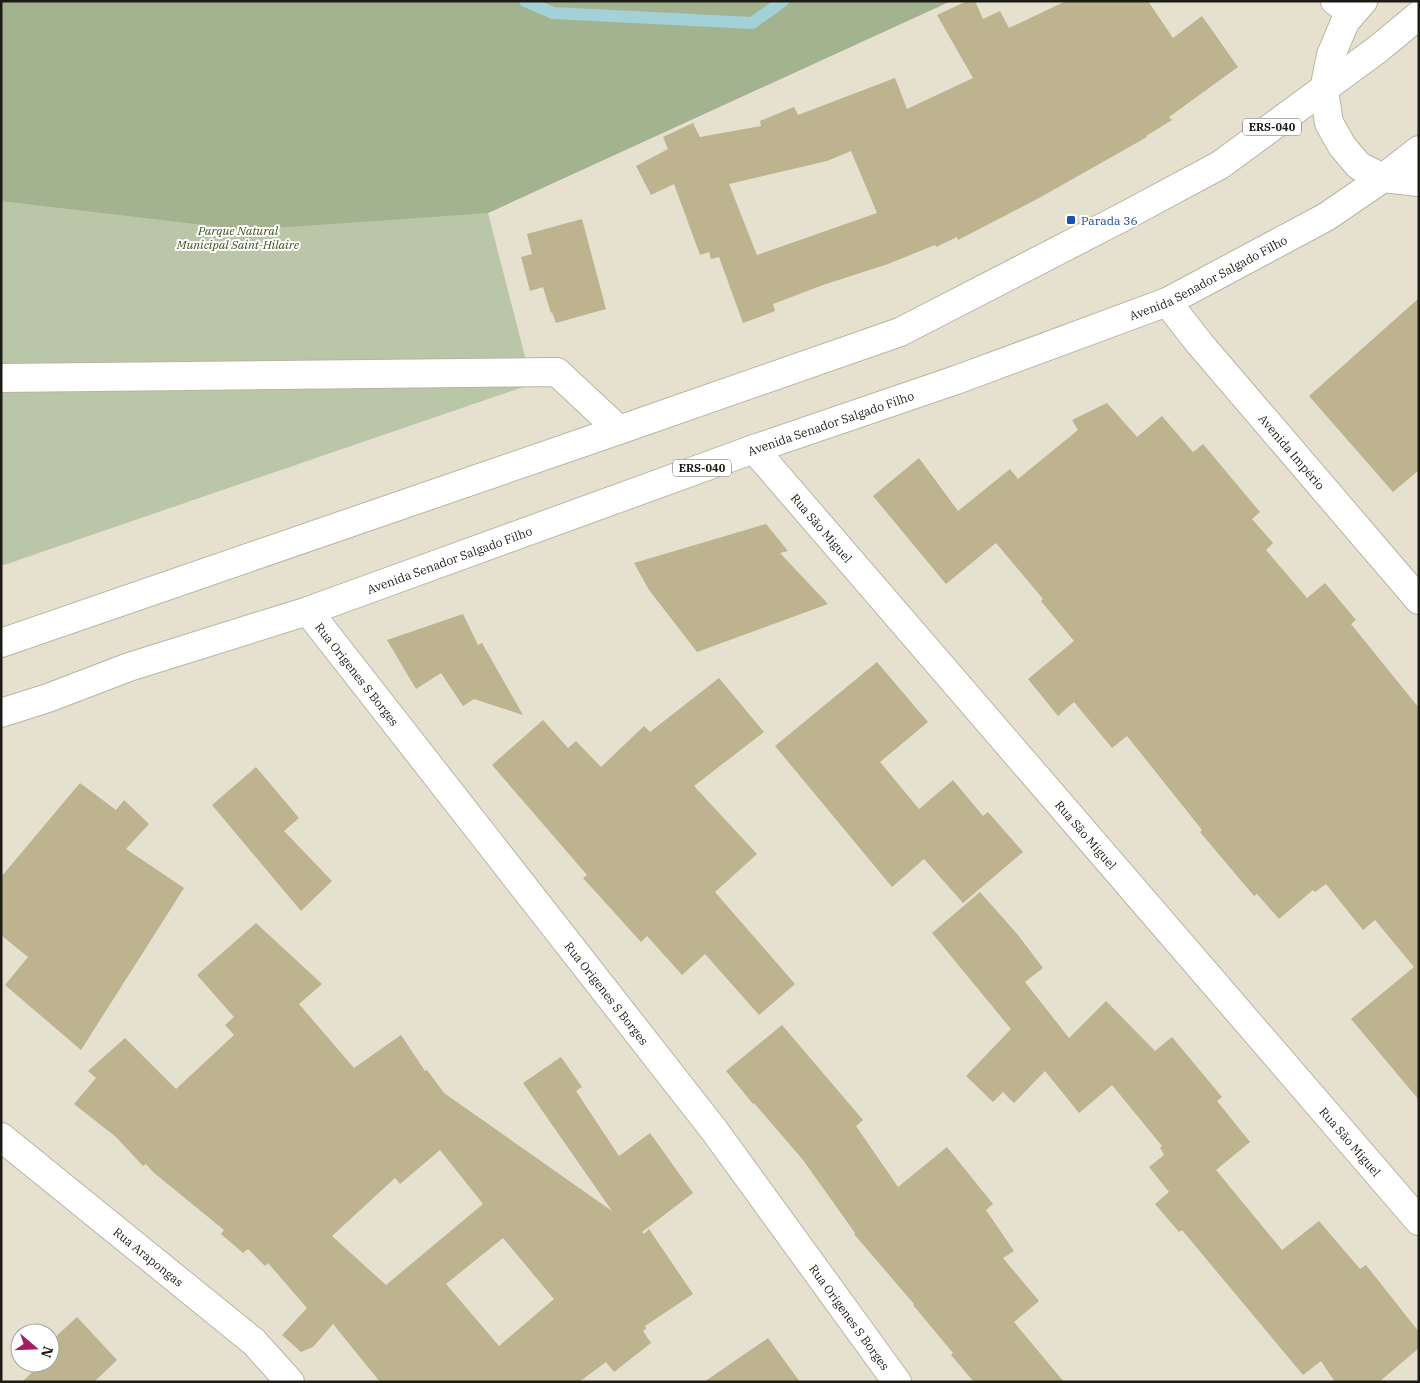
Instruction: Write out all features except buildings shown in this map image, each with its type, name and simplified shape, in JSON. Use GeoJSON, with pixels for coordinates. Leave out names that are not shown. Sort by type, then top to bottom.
{"type":"FeatureCollection","features":[{"type":"Feature","properties":{"kind":"main road"},"geometry":{"type":"LineString","coordinates":[[1350,5],[1331,55],[1324,90],[1329,123],[1342,146],[1359,166],[1383,178],[1419,182]]}},
{"type":"Feature","properties":{"kind":"main road","name":"ERS-040"},"geometry":{"type":"LineString","coordinates":[[1,643],[900,332],[1220,165],[1324,90],[1419,15]]}},
{"type":"Feature","properties":{"kind":"main road","name":"Avenida Senador Salgado Filho"},"geometry":{"type":"LineString","coordinates":[[1,713],[48,698],[129,667],[308,611],[754,449],[956,380],[1167,302],[1326,217],[1383,178],[1419,150]]}},
{"type":"Feature","properties":{"kind":"main road","name":"Avenida Império"},"geometry":{"type":"LineString","coordinates":[[1167,302],[1200,344],[1419,600]]}},
{"type":"Feature","properties":{"kind":"main road"},"geometry":{"type":"LineString","coordinates":[[1,378],[557,372],[620,430]]}},
{"type":"Feature","properties":{"kind":"main road","name":"Rua São Miguel"},"geometry":{"type":"LineString","coordinates":[[754,449],[1419,1221]]}},
{"type":"Feature","properties":{"kind":"main road","name":"Rua Origenes S Borges"},"geometry":{"type":"LineString","coordinates":[[308,611],[714,1130],[897,1382]]}},
{"type":"Feature","properties":{"kind":"main road","name":"Rua Arapongas"},"geometry":{"type":"LineString","coordinates":[[1,1137],[254,1342],[290,1382]]}},
{"type":"Feature","properties":{"kind":"green space","name":"Parque Natural Municipal Saint-Hilaire"},"geometry":{"type":"Polygon","coordinates":[[[1,1],[951,1],[488,213],[532,384],[1,566],[1,1]]]}},
{"type":"Feature","properties":{"kind":"green space"},"geometry":{"type":"Polygon","coordinates":[[[1,1],[951,1],[488,213],[246,230],[1,201],[1,1]]]}},
{"type":"Feature","properties":{"kind":"waterway"},"geometry":{"type":"LineString","coordinates":[[525,1],[553,13],[752,23],[783,1]]}},
{"type":"Feature","properties":{"kind":"place","name":"Parada 36"},"geometry":{"type":"Point","coordinates":[1071,220]}}]}
